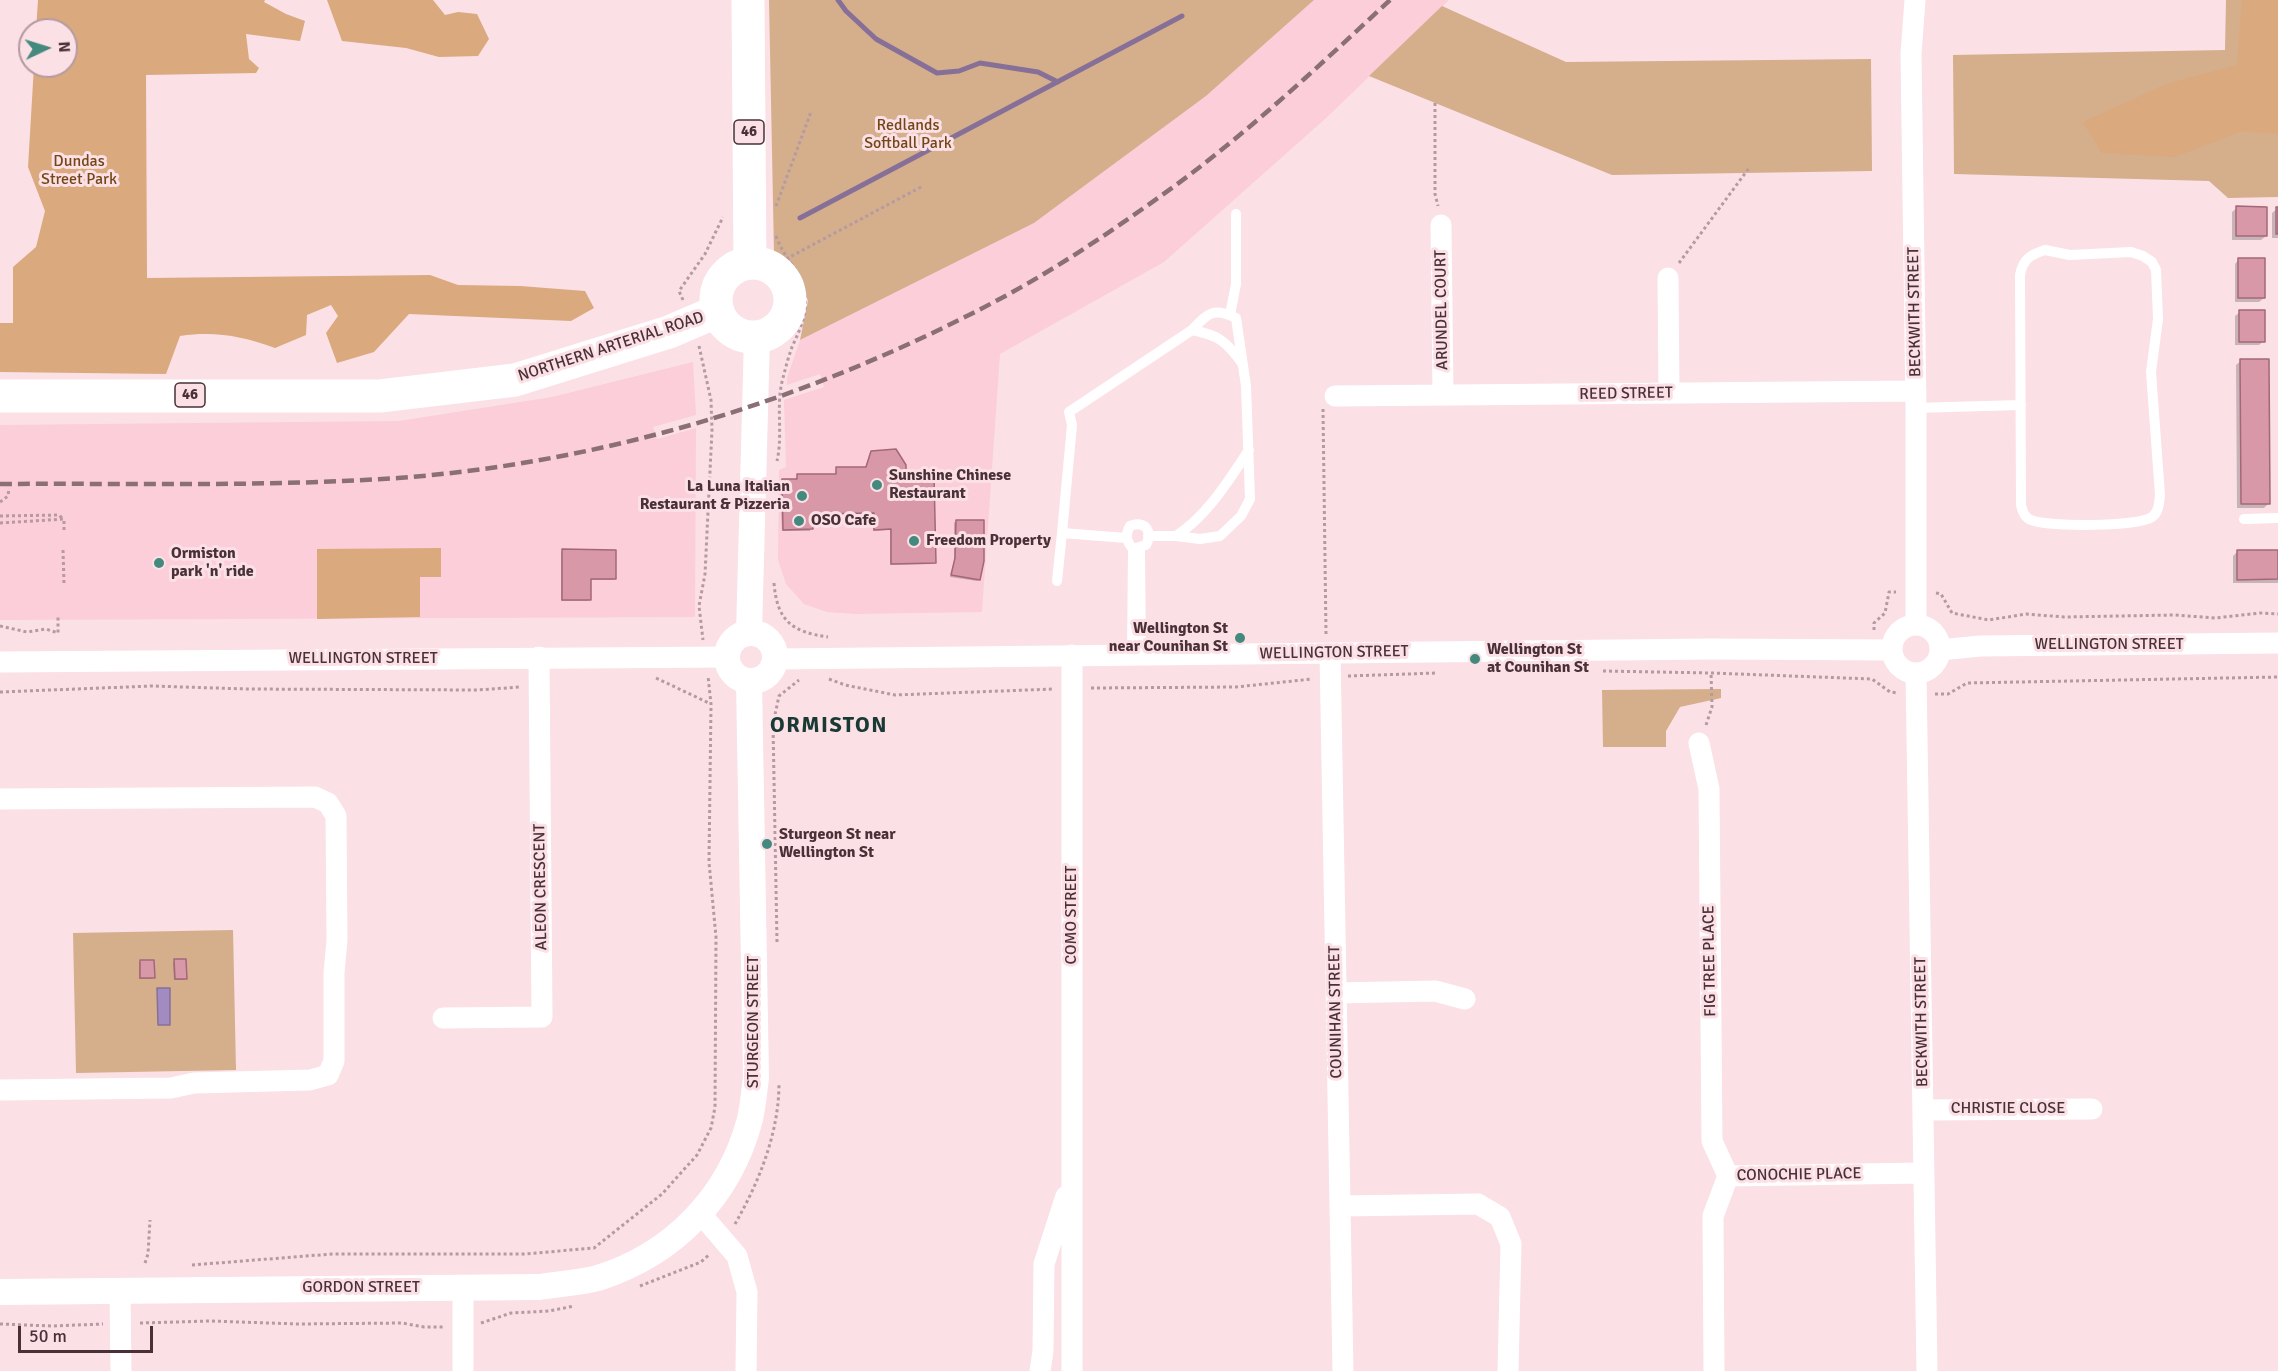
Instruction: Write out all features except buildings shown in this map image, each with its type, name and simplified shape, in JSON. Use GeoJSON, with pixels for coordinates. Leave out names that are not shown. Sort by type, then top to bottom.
{"type":"FeatureCollection","features":[{"type":"Feature","properties":{"kind":"main road","name":"46"},"geometry":{"type":"LineString","coordinates":[[748,0],[750,263]]}},
{"type":"Feature","properties":{"kind":"main road"},"geometry":{"type":"LineString","coordinates":[[750,263],[768,266],[776,271],[783,278],[790,296],[787,315],[782,323],[775,330],[757,337],[740,335],[722,319],[704,317],[722,279],[730,271],[750,263]]}},
{"type":"Feature","properties":{"kind":"main road","name":"NORTHERN ARTERIAL ROAD"},"geometry":{"type":"LineString","coordinates":[[0,396],[380,396],[515,380],[669,332],[704,317]]}},
{"type":"Feature","properties":{"kind":"street","name":"BECKWITH STREET"},"geometry":{"type":"LineString","coordinates":[[1914,0],[1911,54],[1916,400],[1916,625]]}},
{"type":"Feature","properties":{"kind":"street","name":"ARUNDEL COURT"},"geometry":{"type":"LineString","coordinates":[[1441,225],[1443,395]]}},
{"type":"Feature","properties":{"kind":"street"},"geometry":{"type":"LineString","coordinates":[[1668,278],[1669,393]]}},
{"type":"Feature","properties":{"kind":"street"},"geometry":{"type":"LineString","coordinates":[[748,633],[757,337]]}},
{"type":"Feature","properties":{"kind":"street","name":"REED STREET"},"geometry":{"type":"LineString","coordinates":[[1335,396],[1669,393],[1916,400]]}},
{"type":"Feature","properties":{"kind":"street"},"geometry":{"type":"LineString","coordinates":[[1916,625],[1933,632],[1939,640],[1940,650],[1933,667],[1925,672],[1916,683],[1894,659],[1882,650],[1906,627],[1916,625]]}},
{"type":"Feature","properties":{"kind":"street"},"geometry":{"type":"LineString","coordinates":[[748,633],[756,633],[768,640],[775,652],[775,659],[766,676],[749,681],[733,673],[716,658],[733,641],[748,633]]}},
{"type":"Feature","properties":{"kind":"street","name":"WELLINGTON STREET"},"geometry":{"type":"LineString","coordinates":[[1940,650],[1980,646],[2278,643]]}},
{"type":"Feature","properties":{"kind":"street","name":"WELLINGTON STREET"},"geometry":{"type":"LineString","coordinates":[[775,659],[1710,649],[1882,650]]}},
{"type":"Feature","properties":{"kind":"street","name":"COUNIHAN STREET"},"geometry":{"type":"LineString","coordinates":[[1330,653],[1343,1371]]}},
{"type":"Feature","properties":{"kind":"street","name":"COMO STREET"},"geometry":{"type":"LineString","coordinates":[[1072,655],[1072,1371]]}},
{"type":"Feature","properties":{"kind":"street","name":"WELLINGTON STREET"},"geometry":{"type":"LineString","coordinates":[[0,662],[539,657],[716,658]]}},
{"type":"Feature","properties":{"kind":"street","name":"ALEON CRESCENT"},"geometry":{"type":"LineString","coordinates":[[443,1018],[542,1017],[539,657]]}},
{"type":"Feature","properties":{"kind":"street","name":"STURGEON STREET"},"geometry":{"type":"LineString","coordinates":[[701,1214],[730,1174],[741,1147],[751,1118],[756,1078],[749,681]]}},
{"type":"Feature","properties":{"kind":"street","name":"BECKWITH STREET"},"geometry":{"type":"LineString","coordinates":[[1916,683],[1927,1371]]}},
{"type":"Feature","properties":{"kind":"street","name":"FIG TREE PLACE"},"geometry":{"type":"LineString","coordinates":[[1699,743],[1709,789],[1712,1140],[1728,1176]]}},
{"type":"Feature","properties":{"kind":"street"},"geometry":{"type":"LineString","coordinates":[[0,799],[315,797],[328,802],[336,816],[337,940],[334,973],[334,1061],[328,1075],[310,1080],[194,1083],[171,1088],[0,1090]]}},
{"type":"Feature","properties":{"kind":"street"},"geometry":{"type":"LineString","coordinates":[[1336,993],[1435,991],[1465,999]]}},
{"type":"Feature","properties":{"kind":"street","name":"CHRISTIE CLOSE"},"geometry":{"type":"LineString","coordinates":[[1923,1110],[2092,1109]]}},
{"type":"Feature","properties":{"kind":"street","name":"CONOCHIE PLACE"},"geometry":{"type":"LineString","coordinates":[[1714,1371],[1713,1216],[1728,1176],[1923,1173]]}},
{"type":"Feature","properties":{"kind":"street","name":"COMO STREET"},"geometry":{"type":"LineString","coordinates":[[1040,1371],[1044,1351],[1044,1264],[1072,1176]]}},
{"type":"Feature","properties":{"kind":"street"},"geometry":{"type":"LineString","coordinates":[[1340,1206],[1478,1204],[1500,1217],[1511,1244],[1508,1371]]}},
{"type":"Feature","properties":{"kind":"street"},"geometry":{"type":"LineString","coordinates":[[701,1214],[737,1256],[747,1292],[746,1371]]}},
{"type":"Feature","properties":{"kind":"street","name":"GORDON STREET"},"geometry":{"type":"LineString","coordinates":[[0,1292],[183,1288],[539,1287],[597,1278],[634,1263],[664,1245],[701,1214]]}},
{"type":"Feature","properties":{"kind":"street"},"geometry":{"type":"LineString","coordinates":[[463,1288],[463,1371]]}},
{"type":"Feature","properties":{"kind":"street"},"geometry":{"type":"LineString","coordinates":[[120,1291],[121,1371]]}},
{"type":"Feature","properties":{"kind":"lane"},"geometry":{"type":"LineString","coordinates":[[1230,315],[1236,284],[1236,214]]}},
{"type":"Feature","properties":{"kind":"lane"},"geometry":{"type":"LineString","coordinates":[[2045,250],[2070,255],[2131,252],[2144,256],[2152,262],[2157,280],[2158,297],[2158,319],[2151,372],[2160,495],[2154,516],[2133,522],[2088,525],[2041,523],[2024,516],[2021,505],[2021,405],[2020,275],[2022,265],[2028,257],[2045,250]]}},
{"type":"Feature","properties":{"kind":"lane"},"geometry":{"type":"LineString","coordinates":[[1057,581],[1072,425],[1069,412],[1192,330],[1208,314],[1223,312],[1236,318],[1243,365],[1250,499],[1241,516],[1220,536],[1200,539],[1148,536]]}},
{"type":"Feature","properties":{"kind":"lane"},"geometry":{"type":"LineString","coordinates":[[1192,330],[1214,334],[1231,347],[1243,365]]}},
{"type":"Feature","properties":{"kind":"lane"},"geometry":{"type":"LineString","coordinates":[[1916,400],[2021,405]]}},
{"type":"Feature","properties":{"kind":"lane"},"geometry":{"type":"LineString","coordinates":[[1176,536],[1202,515],[1249,450]]}},
{"type":"Feature","properties":{"kind":"lane"},"geometry":{"type":"LineString","coordinates":[[2244,519],[2278,518]]}},
{"type":"Feature","properties":{"kind":"lane"},"geometry":{"type":"LineString","coordinates":[[1126,538],[1130,526],[1137,523],[1145,525],[1148,530],[1146,545],[1136,549]]}},
{"type":"Feature","properties":{"kind":"lane"},"geometry":{"type":"LineString","coordinates":[[1062,533],[1126,538],[1136,549],[1136,655]]}},
{"type":"Feature","properties":{"kind":"path"},"geometry":{"type":"LineString","coordinates":[[1435,103],[1435,194],[1441,225]]}},
{"type":"Feature","properties":{"kind":"path"},"geometry":{"type":"LineString","coordinates":[[773,202],[774,213],[811,112]]}},
{"type":"Feature","properties":{"kind":"path"},"geometry":{"type":"LineString","coordinates":[[1668,278],[1749,168]]}},
{"type":"Feature","properties":{"kind":"path"},"geometry":{"type":"LineString","coordinates":[[786,259],[923,186]]}},
{"type":"Feature","properties":{"kind":"path"},"geometry":{"type":"LineString","coordinates":[[192,1265],[332,1254],[524,1254],[594,1248],[662,1194],[697,1155],[711,1128],[716,1107],[716,938],[709,862],[711,704],[716,658],[699,606],[705,574],[712,430],[711,400],[700,351],[704,317],[680,291],[705,254],[724,216]]}},
{"type":"Feature","properties":{"kind":"path"},"geometry":{"type":"LineString","coordinates":[[774,230],[786,259],[798,272],[805,292],[806,310],[781,385],[776,463]]}},
{"type":"Feature","properties":{"kind":"path"},"geometry":{"type":"LineString","coordinates":[[1330,653],[1324,629],[1323,396],[1335,396]]}},
{"type":"Feature","properties":{"kind":"path"},"geometry":{"type":"LineString","coordinates":[[0,502],[8,496],[9,488]]}},
{"type":"Feature","properties":{"kind":"path"},"geometry":{"type":"LineString","coordinates":[[0,516],[59,515],[64,519]]}},
{"type":"Feature","properties":{"kind":"path"},"geometry":{"type":"LineString","coordinates":[[0,523],[64,519]]}},
{"type":"Feature","properties":{"kind":"path"},"geometry":{"type":"LineString","coordinates":[[64,519],[64,533]]}},
{"type":"Feature","properties":{"kind":"path"},"geometry":{"type":"LineString","coordinates":[[63,550],[64,584]]}},
{"type":"Feature","properties":{"kind":"path"},"geometry":{"type":"LineString","coordinates":[[773,576],[777,602],[789,625],[830,638]]}},
{"type":"Feature","properties":{"kind":"path"},"geometry":{"type":"LineString","coordinates":[[1872,680],[1882,650],[1874,623],[1885,613],[1889,591],[1941,594],[1952,613],[1989,620],[2026,614],[2064,617],[2175,615],[2215,618],[2260,613],[2278,614]]}},
{"type":"Feature","properties":{"kind":"path"},"geometry":{"type":"LineString","coordinates":[[0,626],[27,632],[46,629],[58,633],[58,616]]}},
{"type":"Feature","properties":{"kind":"path"},"geometry":{"type":"LineString","coordinates":[[1699,743],[1712,707],[1710,649]]}},
{"type":"Feature","properties":{"kind":"path"},"geometry":{"type":"LineString","coordinates":[[1603,671],[1711,672],[1872,680],[1890,692],[1916,683],[1948,694],[1967,683],[2278,677]]}},
{"type":"Feature","properties":{"kind":"path"},"geometry":{"type":"LineString","coordinates":[[821,676],[845,685],[896,695],[1072,688],[1236,687],[1331,677],[1438,673]]}},
{"type":"Feature","properties":{"kind":"path"},"geometry":{"type":"LineString","coordinates":[[652,676],[711,704]]}},
{"type":"Feature","properties":{"kind":"path"},"geometry":{"type":"LineString","coordinates":[[777,944],[773,724],[779,696],[797,680],[802,679]]}},
{"type":"Feature","properties":{"kind":"path"},"geometry":{"type":"LineString","coordinates":[[0,692],[98,690],[152,686],[247,689],[477,690],[539,686]]}},
{"type":"Feature","properties":{"kind":"path"},"geometry":{"type":"LineString","coordinates":[[637,1287],[701,1262],[725,1242],[742,1212],[767,1157],[779,1097],[779,1077]]}},
{"type":"Feature","properties":{"kind":"path"},"geometry":{"type":"LineString","coordinates":[[145,1263],[148,1254],[150,1220]]}},
{"type":"Feature","properties":{"kind":"path"},"geometry":{"type":"LineString","coordinates":[[472,1325],[488,1322],[511,1313],[549,1311],[581,1305]]}},
{"type":"Feature","properties":{"kind":"path"},"geometry":{"type":"LineString","coordinates":[[140,1323],[210,1321],[298,1324],[402,1323],[424,1327],[447,1327]]}},
{"type":"Feature","properties":{"kind":"path"},"geometry":{"type":"LineString","coordinates":[[0,1324],[52,1326],[98,1324]]}},
{"type":"Feature","properties":{"kind":"shaded area"},"geometry":{"type":"Polygon","coordinates":[[[1314,0],[1449,0],[1325,119],[1164,262],[1000,354],[982,612],[855,614],[827,612],[804,604],[786,584],[778,560],[779,470],[786,467],[784,400],[824,387],[820,374],[787,385],[787,378],[800,340],[1034,223],[1206,96],[1314,0]]]}},
{"type":"Feature","properties":{"kind":"shaded area"},"geometry":{"type":"Polygon","coordinates":[[[693,362],[696,415],[653,427],[657,439],[696,428],[695,617],[0,620],[0,425],[399,421],[552,397],[693,362]]]}},
{"type":"Feature","properties":{"kind":"shaded area"},"geometry":{"type":"Polygon","coordinates":[[[157,988],[170,988],[170,1025],[158,1025],[157,988]]]}},
{"type":"Feature","properties":{"kind":"green space","name":"Dundas Street Park"},"geometry":{"type":"Polygon","coordinates":[[[38,0],[265,0],[264,2],[286,14],[305,21],[300,41],[246,34],[249,59],[259,68],[256,73],[146,75],[147,278],[430,275],[458,285],[520,286],[585,291],[594,308],[571,321],[409,314],[374,352],[337,363],[326,333],[338,316],[331,305],[307,315],[306,335],[275,348],[251,340],[228,336],[205,334],[180,336],[166,374],[0,372],[0,323],[13,323],[13,267],[36,247],[45,211],[28,167],[33,78],[78,78],[78,18],[37,18],[38,0]]]}},
{"type":"Feature","properties":{"kind":"green space"},"geometry":{"type":"Polygon","coordinates":[[[327,0],[433,0],[445,15],[458,12],[477,14],[489,39],[478,56],[439,57],[406,48],[342,41],[327,0]]]}},
{"type":"Feature","properties":{"kind":"green space","name":"Redlands Softball Park"},"geometry":{"type":"Polygon","coordinates":[[[769,0],[1314,0],[1206,96],[1034,223],[800,340],[808,301],[796,270],[774,253],[769,0]]]}},
{"type":"Feature","properties":{"kind":"green space"},"geometry":{"type":"Polygon","coordinates":[[[2226,0],[2278,0],[2278,197],[2228,198],[2209,181],[1954,174],[1953,55],[2225,50],[2226,0]]]}},
{"type":"Feature","properties":{"kind":"green space"},"geometry":{"type":"Polygon","coordinates":[[[2242,0],[2278,0],[2278,134],[2242,131],[2175,157],[2102,153],[2083,122],[2166,84],[2237,65],[2242,0]]]}},
{"type":"Feature","properties":{"kind":"green space"},"geometry":{"type":"Polygon","coordinates":[[[1442,6],[1566,62],[1871,59],[1872,171],[1612,175],[1369,76],[1442,6]]]}},
{"type":"Feature","properties":{"kind":"green space"},"geometry":{"type":"Polygon","coordinates":[[[441,548],[441,577],[420,577],[420,617],[317,619],[317,549],[441,548]]]}},
{"type":"Feature","properties":{"kind":"green space"},"geometry":{"type":"Polygon","coordinates":[[[1721,689],[1721,698],[1680,707],[1666,731],[1666,747],[1603,747],[1602,690],[1721,689]]]}},
{"type":"Feature","properties":{"kind":"green space"},"geometry":{"type":"Polygon","coordinates":[[[233,930],[236,1070],[76,1073],[73,933],[233,930]]]}},
{"type":"Feature","properties":{"kind":"waterway"},"geometry":{"type":"LineString","coordinates":[[838,0],[846,11],[876,39],[937,73],[959,71],[980,63],[1038,72],[1058,82]]}},
{"type":"Feature","properties":{"kind":"waterway"},"geometry":{"type":"LineString","coordinates":[[800,218],[1182,16]]}},
{"type":"Feature","properties":{"kind":"railway"},"geometry":{"type":"LineString","coordinates":[[0,484],[299,483],[398,478],[478,470],[557,457],[636,440],[789,393],[864,364],[938,331],[1009,294],[1094,242],[1204,164],[1286,96],[1390,0]]}},
{"type":"Feature","properties":{"kind":"place","name":"Sunshine Chinese Restaurant"},"geometry":{"type":"Point","coordinates":[877,485]}},
{"type":"Feature","properties":{"kind":"place","name":"La Luna Italian Restaurant & Pizzeria"},"geometry":{"type":"Point","coordinates":[802,496]}},
{"type":"Feature","properties":{"kind":"place","name":"OSO Cafe"},"geometry":{"type":"Point","coordinates":[799,521]}},
{"type":"Feature","properties":{"kind":"place","name":"Freedom Property"},"geometry":{"type":"Point","coordinates":[914,541]}},
{"type":"Feature","properties":{"kind":"place","name":"Ormiston park 'n' ride"},"geometry":{"type":"Point","coordinates":[159,563]}},
{"type":"Feature","properties":{"kind":"place","name":"Wellington St near Counihan St"},"geometry":{"type":"Point","coordinates":[1240,638]}},
{"type":"Feature","properties":{"kind":"place","name":"Wellington St at Counihan St"},"geometry":{"type":"Point","coordinates":[1475,659]}},
{"type":"Feature","properties":{"kind":"place","name":"Sturgeon St near Wellington St"},"geometry":{"type":"Point","coordinates":[767,844]}},
{"type":"Feature","properties":{"kind":"district","name":"ORMISTON"},"geometry":{"type":"Point","coordinates":[829,726]}}]}
